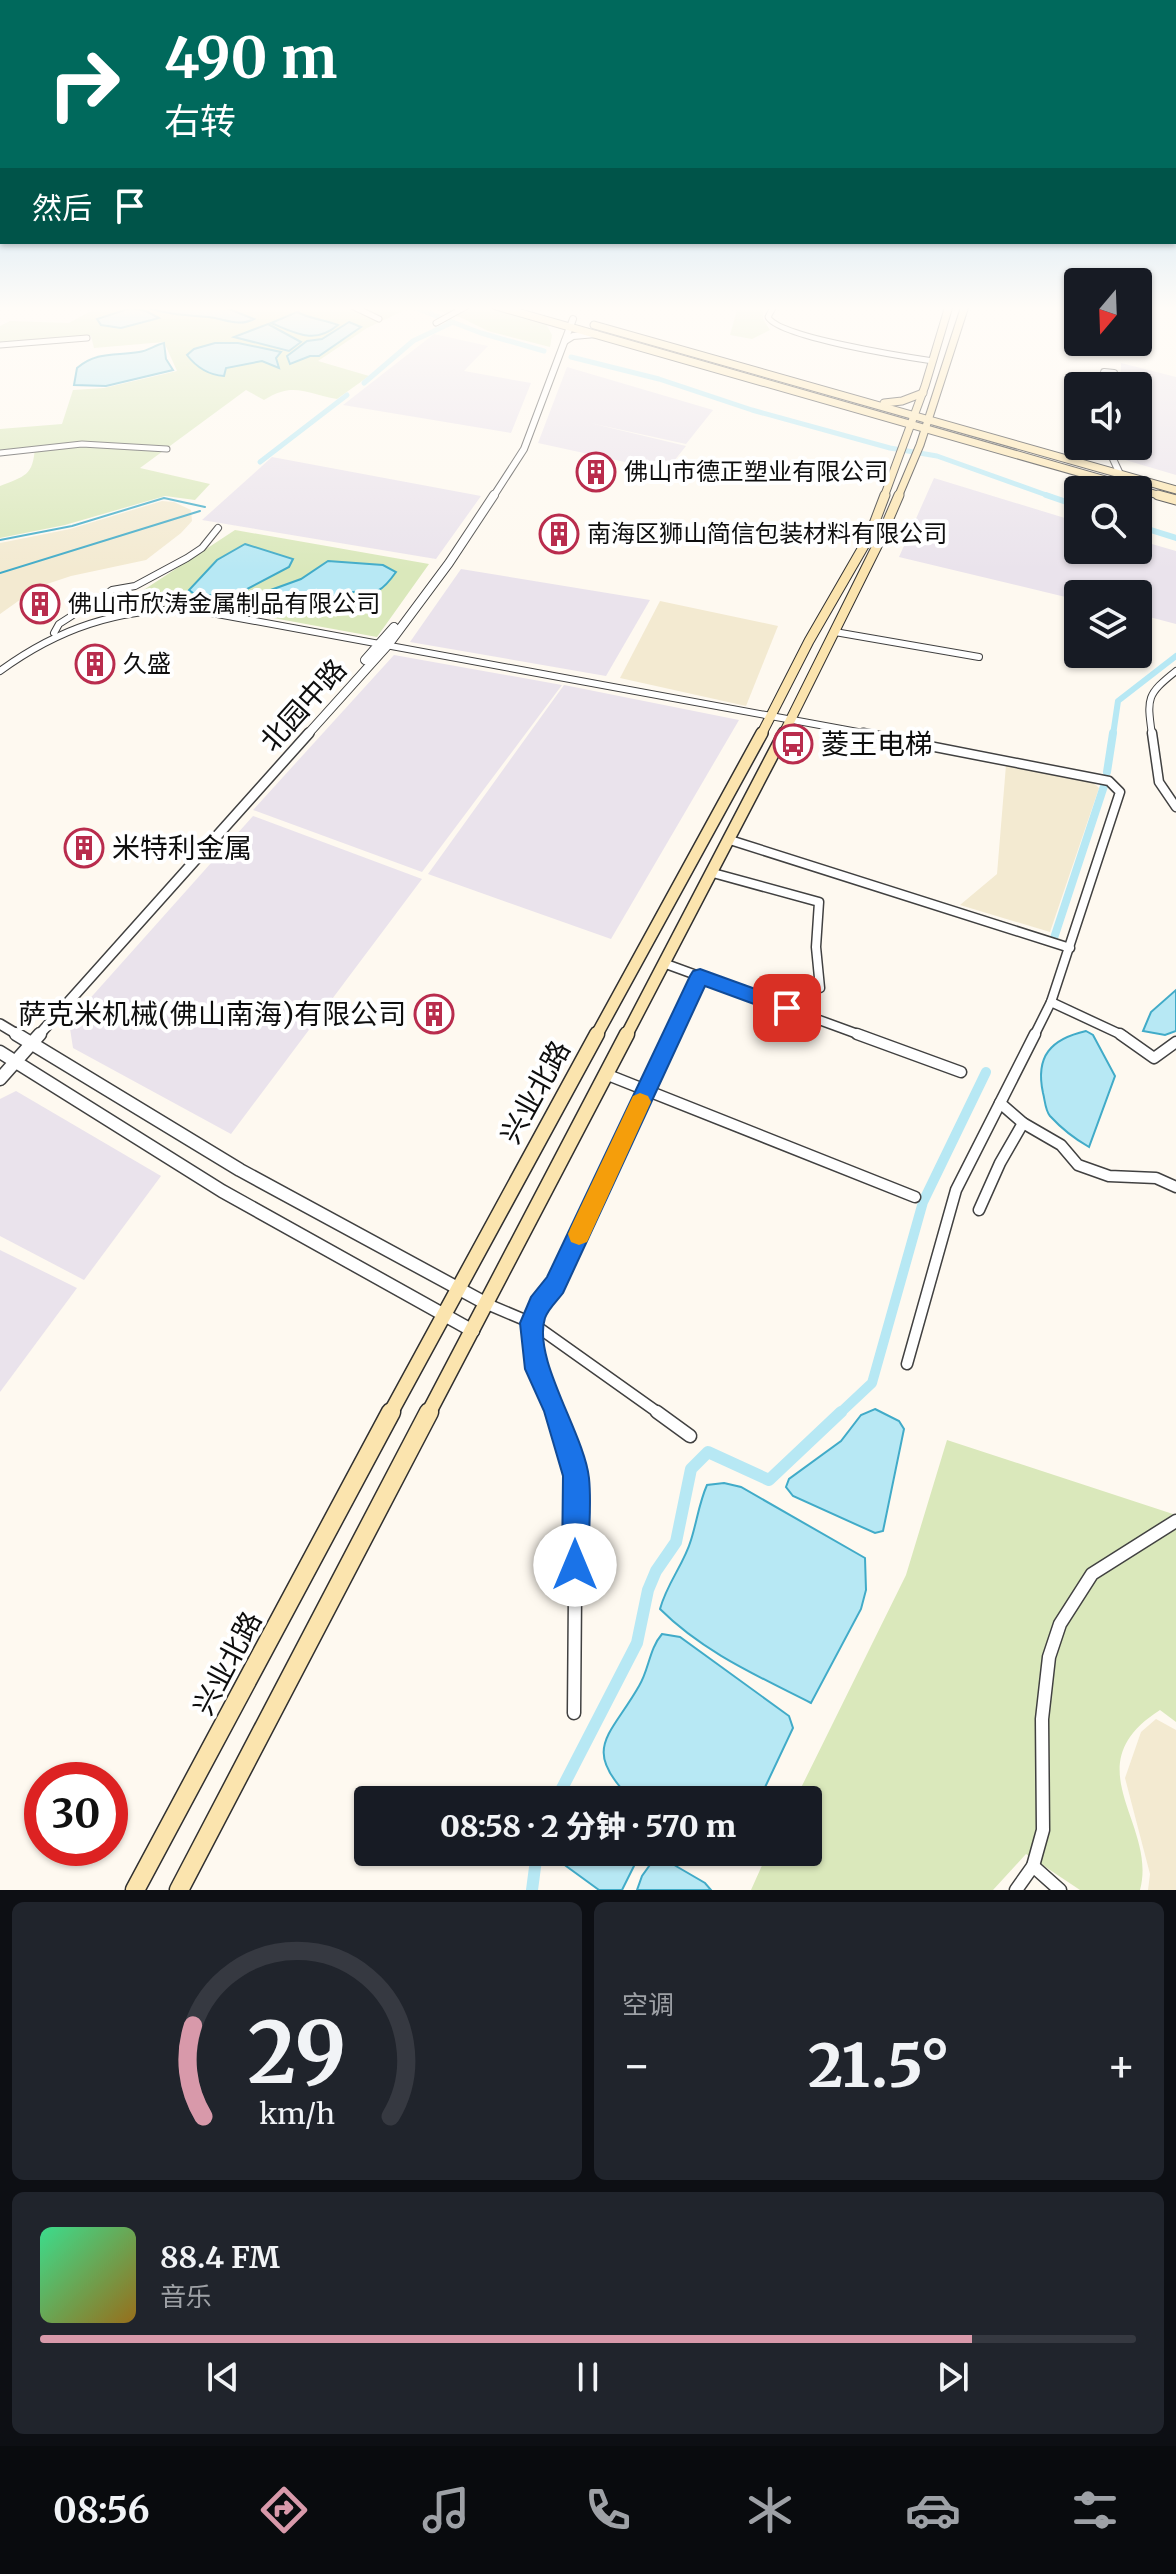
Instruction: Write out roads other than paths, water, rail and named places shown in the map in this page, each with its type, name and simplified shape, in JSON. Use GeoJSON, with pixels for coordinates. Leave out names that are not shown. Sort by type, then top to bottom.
{"type":"FeatureCollection","features":[{"type":"Feature","properties":{"kind":"main road"},"geometry":{"type":"LineString","coordinates":[[805,394],[877,415],[913,421],[963,440],[1176,500]]}},
{"type":"Feature","properties":{"kind":"main road"},"geometry":{"type":"LineString","coordinates":[[844,394],[891,403],[919,394]]}},
{"type":"Feature","properties":{"kind":"main road","name":"兴业北路"},"geometry":{"type":"LineString","coordinates":[[179,1890],[791,721],[835,632],[910,451],[913,421],[923,394]]}},
{"type":"Feature","properties":{"kind":"main road"},"geometry":{"type":"LineString","coordinates":[[936,397],[946,417],[968,431]]}},
{"type":"Feature","properties":{"kind":"main road","name":"兴业北路"},"geometry":{"type":"LineString","coordinates":[[135,1890],[458,1288],[771,717],[809,641],[869,537],[910,451],[927,425],[936,397]]}},
{"type":"Feature","properties":{"kind":"main road"},"geometry":{"type":"LineString","coordinates":[[858,398],[913,421]]}},
{"type":"Feature","properties":{"kind":"main road"},"geometry":{"type":"LineString","coordinates":[[877,415],[896,428],[910,451],[929,441],[963,440]]}},
{"type":"Feature","properties":{"kind":"main road"},"geometry":{"type":"LineString","coordinates":[[927,425],[968,431],[1064,458]]}},
{"type":"Feature","properties":{"kind":"main road"},"geometry":{"type":"LineString","coordinates":[[1071,460],[1176,490]]}},
{"type":"Feature","properties":{"kind":"street","name":"北园中路"},"geometry":{"type":"LineString","coordinates":[[0,1069],[8,1057],[28,1042],[384,644],[449,563],[524,449],[543,394]]}},
{"type":"Feature","properties":{"kind":"street"},"geometry":{"type":"LineString","coordinates":[[0,453],[82,444],[167,449]]}},
{"type":"Feature","properties":{"kind":"street"},"geometry":{"type":"LineString","coordinates":[[1114,460],[1120,474]]}},
{"type":"Feature","properties":{"kind":"street"},"geometry":{"type":"LineString","coordinates":[[54,633],[59,624],[112,590],[135,586],[187,558],[202,548],[218,528]]}},
{"type":"Feature","properties":{"kind":"street"},"geometry":{"type":"LineString","coordinates":[[0,671],[54,633],[116,613],[177,609],[384,644],[1045,767],[1109,781],[1117,786],[1120,792],[1051,1002],[956,1190],[907,1364]]}},
{"type":"Feature","properties":{"kind":"street"},"geometry":{"type":"LineString","coordinates":[[835,632],[979,657]]}},
{"type":"Feature","properties":{"kind":"street"},"geometry":{"type":"LineString","coordinates":[[1176,671],[1151,691],[1148,704],[1159,782],[1176,807]]}},
{"type":"Feature","properties":{"kind":"street"},"geometry":{"type":"LineString","coordinates":[[730,840],[1070,948]]}},
{"type":"Feature","properties":{"kind":"street"},"geometry":{"type":"LineString","coordinates":[[713,873],[819,902],[816,947],[820,988]]}},
{"type":"Feature","properties":{"kind":"street"},"geometry":{"type":"LineString","coordinates":[[666,964],[961,1072]]}},
{"type":"Feature","properties":{"kind":"street"},"geometry":{"type":"LineString","coordinates":[[574,1713],[576,1476],[555,1409],[537,1369],[532,1323],[539,1305],[555,1285],[700,976]]}},
{"type":"Feature","properties":{"kind":"street"},"geometry":{"type":"LineString","coordinates":[[1051,1002],[1124,1036],[1154,1058],[1176,1042]]}},
{"type":"Feature","properties":{"kind":"street"},"geometry":{"type":"LineString","coordinates":[[0,1024],[240,1170],[487,1304],[532,1323],[690,1436]]}},
{"type":"Feature","properties":{"kind":"street","name":"北园中路"},"geometry":{"type":"LineString","coordinates":[[0,1079],[8,1057]]}},
{"type":"Feature","properties":{"kind":"street"},"geometry":{"type":"LineString","coordinates":[[8,1057],[222,1191],[473,1331]]}},
{"type":"Feature","properties":{"kind":"street"},"geometry":{"type":"LineString","coordinates":[[608,1075],[915,1197]]}},
{"type":"Feature","properties":{"kind":"street"},"geometry":{"type":"LineString","coordinates":[[1000,1103],[1023,1123],[1061,1145],[1078,1165],[1109,1176],[1156,1178],[1176,1187]]}},
{"type":"Feature","properties":{"kind":"street"},"geometry":{"type":"LineString","coordinates":[[979,1210],[1023,1123]]}},
{"type":"Feature","properties":{"kind":"street"},"geometry":{"type":"LineString","coordinates":[[1016,1890],[1033,1866],[1043,1830],[1042,1719],[1049,1657],[1060,1624],[1092,1574],[1176,1521]]}},
{"type":"Feature","properties":{"kind":"street"},"geometry":{"type":"LineString","coordinates":[[1033,1866],[1060,1890]]}},
{"type":"Feature","properties":{"kind":"water"},"geometry":{"type":"Polygon","coordinates":[[[245,544],[293,559],[289,567],[230,598],[189,590],[217,560],[245,544]]]}},
{"type":"Feature","properties":{"kind":"water"},"geometry":{"type":"Polygon","coordinates":[[[328,561],[383,565],[396,572],[376,592],[351,592],[290,608],[255,602],[268,591],[301,579],[328,561]]]}},
{"type":"Feature","properties":{"kind":"water"},"geometry":{"type":"Polygon","coordinates":[[[1176,990],[1176,1031],[1165,1035],[1143,1031],[1151,1012],[1176,990]]]}},
{"type":"Feature","properties":{"kind":"water"},"geometry":{"type":"Polygon","coordinates":[[[1086,1031],[1093,1035],[1115,1076],[1089,1147],[1050,1116],[1041,1080],[1041,1069],[1048,1051],[1063,1039],[1086,1031]]]}},
{"type":"Feature","properties":{"kind":"water"},"geometry":{"type":"Polygon","coordinates":[[[875,1409],[899,1421],[904,1429],[883,1531],[875,1533],[793,1496],[786,1487],[789,1479],[841,1441],[861,1415],[875,1409]]]}},
{"type":"Feature","properties":{"kind":"water"},"geometry":{"type":"Polygon","coordinates":[[[724,1483],[741,1487],[865,1558],[866,1590],[861,1609],[811,1703],[713,1651],[660,1609],[688,1549],[707,1485],[724,1483]]]}},
{"type":"Feature","properties":{"kind":"water"},"geometry":{"type":"Polygon","coordinates":[[[662,1634],[680,1637],[789,1716],[793,1728],[766,1786],[620,1786],[616,1782],[607,1767],[605,1743],[642,1680],[654,1646],[662,1634]]]}},
{"type":"Feature","properties":{"kind":"water"},"geometry":{"type":"Polygon","coordinates":[[[566,1866],[634,1866],[622,1890],[599,1890],[566,1866]]]}},
{"type":"Feature","properties":{"kind":"water"},"geometry":{"type":"Polygon","coordinates":[[[649,1866],[676,1866],[711,1890],[637,1890],[649,1866]]]}},
{"type":"Feature","properties":{"kind":"waterway"},"geometry":{"type":"LineString","coordinates":[[705,394],[890,448],[937,456],[1052,497]]}},
{"type":"Feature","properties":{"kind":"waterway"},"geometry":{"type":"LineString","coordinates":[[260,462],[347,395]]}},
{"type":"Feature","properties":{"kind":"waterway"},"geometry":{"type":"LineString","coordinates":[[1046,495],[1064,501]]}},
{"type":"Feature","properties":{"kind":"waterway"},"geometry":{"type":"LineString","coordinates":[[0,540],[72,526],[164,498],[205,507]]}},
{"type":"Feature","properties":{"kind":"waterway"},"geometry":{"type":"LineString","coordinates":[[0,573],[200,511]]}},
{"type":"Feature","properties":{"kind":"waterway"},"geometry":{"type":"LineString","coordinates":[[1152,530],[1176,538]]}},
{"type":"Feature","properties":{"kind":"waterway"},"geometry":{"type":"LineString","coordinates":[[1113,735],[1118,701],[1176,656]]}},
{"type":"Feature","properties":{"kind":"waterway"},"geometry":{"type":"LineString","coordinates":[[1107,772],[1113,733]]}},
{"type":"Feature","properties":{"kind":"waterway"},"geometry":{"type":"LineString","coordinates":[[1054,938],[1104,786]]}},
{"type":"Feature","properties":{"kind":"waterway"},"geometry":{"type":"LineString","coordinates":[[839,1414],[872,1383],[923,1202],[986,1072]]}},
{"type":"Feature","properties":{"kind":"waterway"},"geometry":{"type":"LineString","coordinates":[[563,1786],[637,1643],[648,1590],[656,1571],[676,1542],[691,1469],[708,1452],[769,1480],[841,1412]]}},
{"type":"Feature","properties":{"kind":"waterway"},"geometry":{"type":"LineString","coordinates":[[532,1890],[535,1866]]}},
{"type":"Feature","properties":{"kind":"place","name":"佛山市德正塑业有限公司"},"geometry":{"type":"Point","coordinates":[596,472]}},
{"type":"Feature","properties":{"kind":"place","name":"南海区狮山简信包装材料有限公司"},"geometry":{"type":"Point","coordinates":[559,534]}},
{"type":"Feature","properties":{"kind":"place","name":"佛山市欣涛金属制品有限公司"},"geometry":{"type":"Point","coordinates":[40,604]}},
{"type":"Feature","properties":{"kind":"place","name":"久盛"},"geometry":{"type":"Point","coordinates":[95,664]}},
{"type":"Feature","properties":{"kind":"place","name":"菱王电梯"},"geometry":{"type":"Point","coordinates":[793,744]}},
{"type":"Feature","properties":{"kind":"place","name":"米特利金属"},"geometry":{"type":"Point","coordinates":[84,848]}},
{"type":"Feature","properties":{"kind":"place","name":"萨克米机械(佛山南海)有限公司"},"geometry":{"type":"Point","coordinates":[434,1014]}}]}
